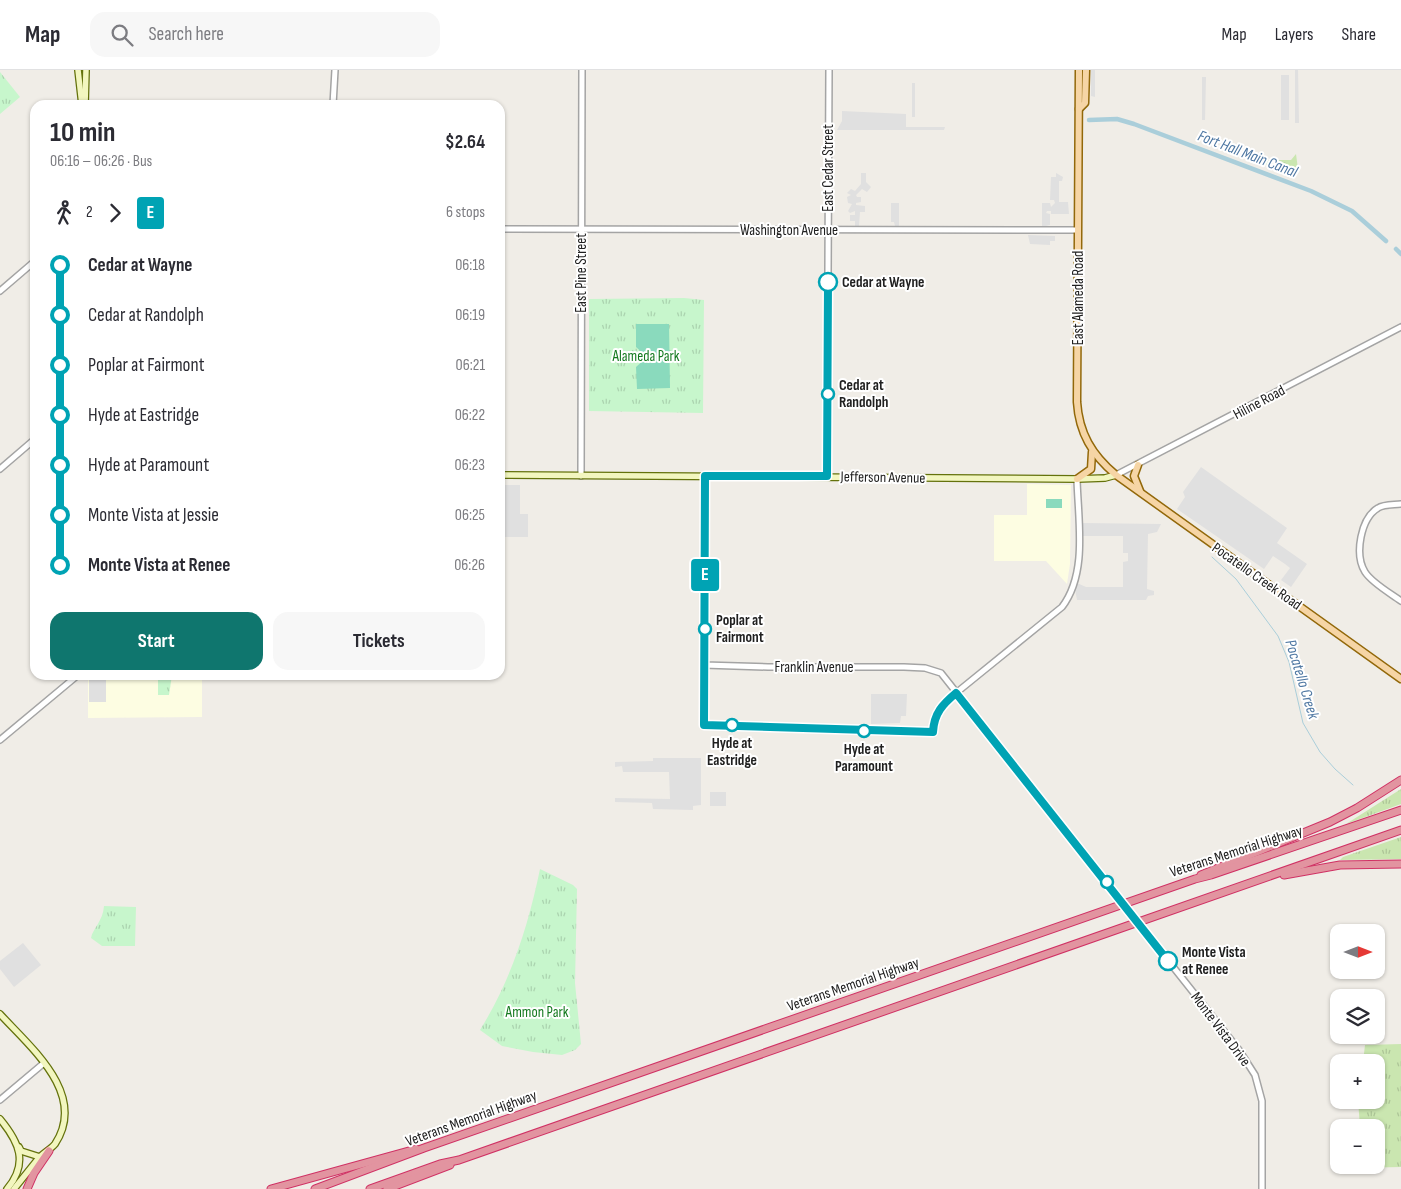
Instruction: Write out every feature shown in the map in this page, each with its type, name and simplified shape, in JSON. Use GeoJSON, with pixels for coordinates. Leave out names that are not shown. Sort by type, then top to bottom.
{"type":"FeatureCollection","features":[{"type":"Feature","properties":{"kind":"highway"},"geometry":{"type":"LineString","coordinates":[[1195,878],[1330,822],[1357,808],[1401,780]]}},
{"type":"Feature","properties":{"kind":"highway","name":"Veterans Memorial Highway"},"geometry":{"type":"LineString","coordinates":[[315,1189],[424,1148],[1195,878],[1211,875],[1401,810]]}},
{"type":"Feature","properties":{"kind":"highway"},"geometry":{"type":"LineString","coordinates":[[370,1189],[440,1164],[460,1160],[1401,830]]}},
{"type":"Feature","properties":{"kind":"highway"},"geometry":{"type":"LineString","coordinates":[[1250,884],[1332,866],[1368,863],[1401,864]]}},
{"type":"Feature","properties":{"kind":"highway"},"geometry":{"type":"LineString","coordinates":[[271,1189],[407,1150],[424,1148]]}},
{"type":"Feature","properties":{"kind":"highway"},"geometry":{"type":"LineString","coordinates":[[27,1189],[34,1173],[49,1151]]}},
{"type":"Feature","properties":{"kind":"highway"},"geometry":{"type":"LineString","coordinates":[[388,1189],[441,1170],[460,1160]]}},
{"type":"Feature","properties":{"kind":"main road"},"geometry":{"type":"LineString","coordinates":[[78,70],[83,100]]}},
{"type":"Feature","properties":{"kind":"main road"},"geometry":{"type":"LineString","coordinates":[[84,100],[86,70]]}},
{"type":"Feature","properties":{"kind":"main road","name":"East Alameda Road"},"geometry":{"type":"LineString","coordinates":[[1079,70],[1078,420],[1092,452],[1116,475]]}},
{"type":"Feature","properties":{"kind":"main road","name":"East Alameda Road"},"geometry":{"type":"LineString","coordinates":[[1079,109],[1085,103],[1086,70]]}},
{"type":"Feature","properties":{"kind":"main road"},"geometry":{"type":"LineString","coordinates":[[1078,479],[1091,469],[1092,452]]}},
{"type":"Feature","properties":{"kind":"main road"},"geometry":{"type":"LineString","coordinates":[[1138,465],[1134,476],[1140,491]]}},
{"type":"Feature","properties":{"kind":"main road","name":"Jefferson Avenue"},"geometry":{"type":"LineString","coordinates":[[505,476],[827,476],[1078,479],[1105,478],[1116,475]]}},
{"type":"Feature","properties":{"kind":"main road","name":"Pocatello Creek Road"},"geometry":{"type":"LineString","coordinates":[[1116,475],[1400,680]]}},
{"type":"Feature","properties":{"kind":"main road"},"geometry":{"type":"LineString","coordinates":[[0,1014],[44,1063],[60,1088],[65,1106],[60,1133],[49,1151],[40,1157],[14,1189]]}},
{"type":"Feature","properties":{"kind":"main road"},"geometry":{"type":"LineString","coordinates":[[0,1119],[13,1135],[22,1151],[40,1157]]}},
{"type":"Feature","properties":{"kind":"main road"},"geometry":{"type":"LineString","coordinates":[[6,1189],[14,1180],[18,1169],[18,1146]]}},
{"type":"Feature","properties":{"kind":"street"},"geometry":{"type":"LineString","coordinates":[[333,100],[335,70]]}},
{"type":"Feature","properties":{"kind":"street","name":"East Pine Street"},"geometry":{"type":"LineString","coordinates":[[581,476],[582,70]]}},
{"type":"Feature","properties":{"kind":"street","name":"East Cedar Street"},"geometry":{"type":"LineString","coordinates":[[827,476],[829,70]]}},
{"type":"Feature","properties":{"kind":"street","name":"Washington Avenue"},"geometry":{"type":"LineString","coordinates":[[505,229],[1078,230]]}},
{"type":"Feature","properties":{"kind":"street"},"geometry":{"type":"LineString","coordinates":[[0,291],[30,266]]}},
{"type":"Feature","properties":{"kind":"street","name":"Hiline Road"},"geometry":{"type":"LineString","coordinates":[[1116,475],[1401,327]]}},
{"type":"Feature","properties":{"kind":"street"},"geometry":{"type":"LineString","coordinates":[[0,469],[30,443]]}},
{"type":"Feature","properties":{"kind":"street","name":"Franklin Avenue"},"geometry":{"type":"LineString","coordinates":[[705,476],[704,665],[923,668]]}},
{"type":"Feature","properties":{"kind":"street"},"geometry":{"type":"LineString","coordinates":[[956,693],[1062,607],[1070,597],[1078,571],[1078,479]]}},
{"type":"Feature","properties":{"kind":"street"},"geometry":{"type":"LineString","coordinates":[[1401,504],[1380,506],[1366,520],[1362,541],[1363,566],[1366,573],[1401,601]]}},
{"type":"Feature","properties":{"kind":"street","name":"Monte Vista Drive"},"geometry":{"type":"LineString","coordinates":[[923,668],[941,673],[1239,1050],[1255,1074],[1262,1101],[1262,1189]]}},
{"type":"Feature","properties":{"kind":"street"},"geometry":{"type":"LineString","coordinates":[[0,740],[70,680]]}},
{"type":"Feature","properties":{"kind":"street"},"geometry":{"type":"LineString","coordinates":[[0,1100],[44,1063]]}},
{"type":"Feature","properties":{"kind":"shaded area"},"geometry":{"type":"Polygon","coordinates":[[[1091,70],[1095,70],[1095,97],[1091,96],[1091,70]]]}},
{"type":"Feature","properties":{"kind":"shaded area"},"geometry":{"type":"Polygon","coordinates":[[[1295,70],[1298,70],[1299,123],[1295,123],[1295,70]]]}},
{"type":"Feature","properties":{"kind":"shaded area"},"geometry":{"type":"Polygon","coordinates":[[[1281,75],[1289,75],[1289,120],[1281,120],[1281,75]]]}},
{"type":"Feature","properties":{"kind":"shaded area"},"geometry":{"type":"Polygon","coordinates":[[[1202,77],[1206,77],[1205,120],[1202,120],[1202,77]]]}},
{"type":"Feature","properties":{"kind":"shaded area"},"geometry":{"type":"Polygon","coordinates":[[[912,83],[915,83],[915,117],[912,117],[912,83]]]}},
{"type":"Feature","properties":{"kind":"shaded area"},"geometry":{"type":"Polygon","coordinates":[[[842,111],[906,114],[906,127],[945,127],[944,130],[837,130],[842,121],[842,111]]]}},
{"type":"Feature","properties":{"kind":"shaded area"},"geometry":{"type":"Polygon","coordinates":[[[861,173],[866,173],[866,182],[871,187],[867,192],[862,189],[856,195],[861,197],[861,202],[856,203],[856,205],[865,206],[865,212],[860,212],[859,226],[855,226],[855,221],[850,221],[850,215],[855,215],[855,211],[850,213],[848,211],[852,204],[848,203],[847,197],[851,195],[847,193],[851,189],[855,191],[861,184],[861,173]]]}},
{"type":"Feature","properties":{"kind":"shaded area"},"geometry":{"type":"Polygon","coordinates":[[[1056,173],[1063,177],[1062,181],[1059,181],[1059,202],[1068,202],[1069,214],[1051,214],[1051,211],[1047,211],[1046,213],[1050,214],[1050,225],[1042,227],[1042,203],[1050,203],[1051,207],[1055,203],[1054,200],[1050,200],[1051,177],[1056,177],[1056,173]]]}},
{"type":"Feature","properties":{"kind":"shaded area"},"geometry":{"type":"Polygon","coordinates":[[[891,203],[899,203],[899,226],[895,226],[894,222],[891,222],[891,203]]]}},
{"type":"Feature","properties":{"kind":"shaded area"},"geometry":{"type":"Polygon","coordinates":[[[1028,235],[1055,236],[1055,241],[1050,241],[1050,245],[1030,244],[1028,235]]]}},
{"type":"Feature","properties":{"kind":"shaded area"},"geometry":{"type":"Polygon","coordinates":[[[1201,467],[1287,528],[1277,543],[1307,564],[1291,587],[1281,580],[1290,568],[1285,564],[1273,556],[1264,569],[1177,509],[1185,497],[1183,492],[1201,467]]]}},
{"type":"Feature","properties":{"kind":"shaded area"},"geometry":{"type":"Polygon","coordinates":[[[1027,484],[1071,485],[1070,564],[1067,584],[1046,561],[994,561],[994,515],[1027,515],[1027,484]]]}},
{"type":"Feature","properties":{"kind":"shaded area"},"geometry":{"type":"Polygon","coordinates":[[[505,485],[520,485],[520,514],[528,514],[528,537],[505,537],[505,485]]]}},
{"type":"Feature","properties":{"kind":"shaded area"},"geometry":{"type":"Polygon","coordinates":[[[1083,523],[1161,524],[1157,532],[1148,534],[1147,589],[1154,591],[1154,595],[1148,596],[1146,600],[1077,600],[1075,589],[1077,583],[1086,587],[1123,587],[1123,562],[1128,561],[1128,553],[1123,553],[1123,536],[1083,536],[1081,532],[1083,523]]]}},
{"type":"Feature","properties":{"kind":"shaded area"},"geometry":{"type":"Polygon","coordinates":[[[88,680],[202,680],[202,717],[88,718],[88,680]]]}},
{"type":"Feature","properties":{"kind":"shaded area"},"geometry":{"type":"Polygon","coordinates":[[[89,680],[106,680],[106,702],[89,702],[89,680]]]}},
{"type":"Feature","properties":{"kind":"shaded area"},"geometry":{"type":"Polygon","coordinates":[[[871,694],[907,694],[906,716],[901,716],[900,723],[871,724],[871,694]]]}},
{"type":"Feature","properties":{"kind":"shaded area"},"geometry":{"type":"Polygon","coordinates":[[[653,758],[701,758],[701,805],[693,806],[693,810],[653,809],[652,803],[615,802],[615,798],[670,799],[669,772],[623,772],[622,766],[615,767],[615,762],[653,761],[653,758]]]}},
{"type":"Feature","properties":{"kind":"shaded area"},"geometry":{"type":"Polygon","coordinates":[[[710,792],[726,792],[726,806],[710,806],[710,792]]]}},
{"type":"Feature","properties":{"kind":"shaded area"},"geometry":{"type":"Polygon","coordinates":[[[23,943],[41,965],[14,987],[0,969],[0,961],[23,943]]]}},
{"type":"Feature","properties":{"kind":"green space"},"geometry":{"type":"Polygon","coordinates":[[[0,72],[20,97],[0,114],[0,72]]]}},
{"type":"Feature","properties":{"kind":"green space"},"geometry":{"type":"Polygon","coordinates":[[[1296,154],[1298,169],[1293,174],[1260,163],[1261,160],[1291,160],[1296,154]]]}},
{"type":"Feature","properties":{"kind":"green space","name":"Alameda Park"},"geometry":{"type":"Polygon","coordinates":[[[684,298],[704,300],[703,413],[589,411],[589,299],[684,298]]]}},
{"type":"Feature","properties":{"kind":"green space"},"geometry":{"type":"Polygon","coordinates":[[[636,324],[669,324],[670,388],[637,389],[636,367],[647,357],[636,347],[636,324]]]}},
{"type":"Feature","properties":{"kind":"green space"},"geometry":{"type":"Polygon","coordinates":[[[1046,499],[1062,499],[1062,508],[1046,508],[1046,499]]]}},
{"type":"Feature","properties":{"kind":"green space"},"geometry":{"type":"Polygon","coordinates":[[[158,680],[171,680],[169,695],[158,695],[158,680]]]}},
{"type":"Feature","properties":{"kind":"green space"},"geometry":{"type":"Polygon","coordinates":[[[1401,789],[1401,804],[1346,824],[1401,789]]]}},
{"type":"Feature","properties":{"kind":"green space"},"geometry":{"type":"Polygon","coordinates":[[[1401,837],[1401,859],[1340,860],[1343,857],[1401,837]]]}},
{"type":"Feature","properties":{"kind":"green space","name":"Ammon Park"},"geometry":{"type":"Polygon","coordinates":[[[540,869],[573,885],[577,889],[575,983],[581,1044],[575,1050],[562,1055],[502,1046],[480,1030],[501,992],[517,952],[530,912],[540,869]]]}},
{"type":"Feature","properties":{"kind":"green space"},"geometry":{"type":"Polygon","coordinates":[[[104,906],[136,907],[135,946],[102,946],[91,938],[102,916],[104,906]]]}},
{"type":"Feature","properties":{"kind":"green space"},"geometry":{"type":"Polygon","coordinates":[[[1401,1044],[1401,1167],[1385,1167],[1385,1119],[1359,1119],[1359,1109],[1385,1109],[1385,1054],[1364,1054],[1365,1045],[1401,1044]]]}},
{"type":"Feature","properties":{"kind":"waterway","name":"Fort Hall Main Canal"},"geometry":{"type":"LineString","coordinates":[[1089,120],[1117,119],[1134,124],[1311,191],[1352,211],[1386,241]]}},
{"type":"Feature","properties":{"kind":"waterway","name":"Fort Hall Main Canal"},"geometry":{"type":"LineString","coordinates":[[1396,249],[1401,254]]}},
{"type":"Feature","properties":{"kind":"waterway","name":"Pocatello Creek"},"geometry":{"type":"LineString","coordinates":[[1212,557],[1236,579],[1278,636],[1289,662],[1303,723],[1320,752],[1353,785]]}},
{"type":"Feature","properties":{"kind":"bus line","name":"E"},"geometry":{"type":"LineString","coordinates":[[828,282],[827,476],[705,476],[704,725],[756,725],[819,729],[933,732],[935,716],[943,703],[956,693],[1168,961]]}},
{"type":"Feature","properties":{"kind":"place","name":"Cedar at Wayne"},"geometry":{"type":"Point","coordinates":[828,282]}},
{"type":"Feature","properties":{"kind":"place","name":"Cedar at Randolph"},"geometry":{"type":"Point","coordinates":[828,394]}},
{"type":"Feature","properties":{"kind":"place","name":"Poplar at Fairmont"},"geometry":{"type":"Point","coordinates":[705,629]}},
{"type":"Feature","properties":{"kind":"place","name":"Hyde at Eastridge"},"geometry":{"type":"Point","coordinates":[732,725]}},
{"type":"Feature","properties":{"kind":"place","name":"Hyde at Paramount"},"geometry":{"type":"Point","coordinates":[864,731]}},
{"type":"Feature","properties":{"kind":"place","name":"Monte Vista at Renee"},"geometry":{"type":"Point","coordinates":[1168,961]}}]}
